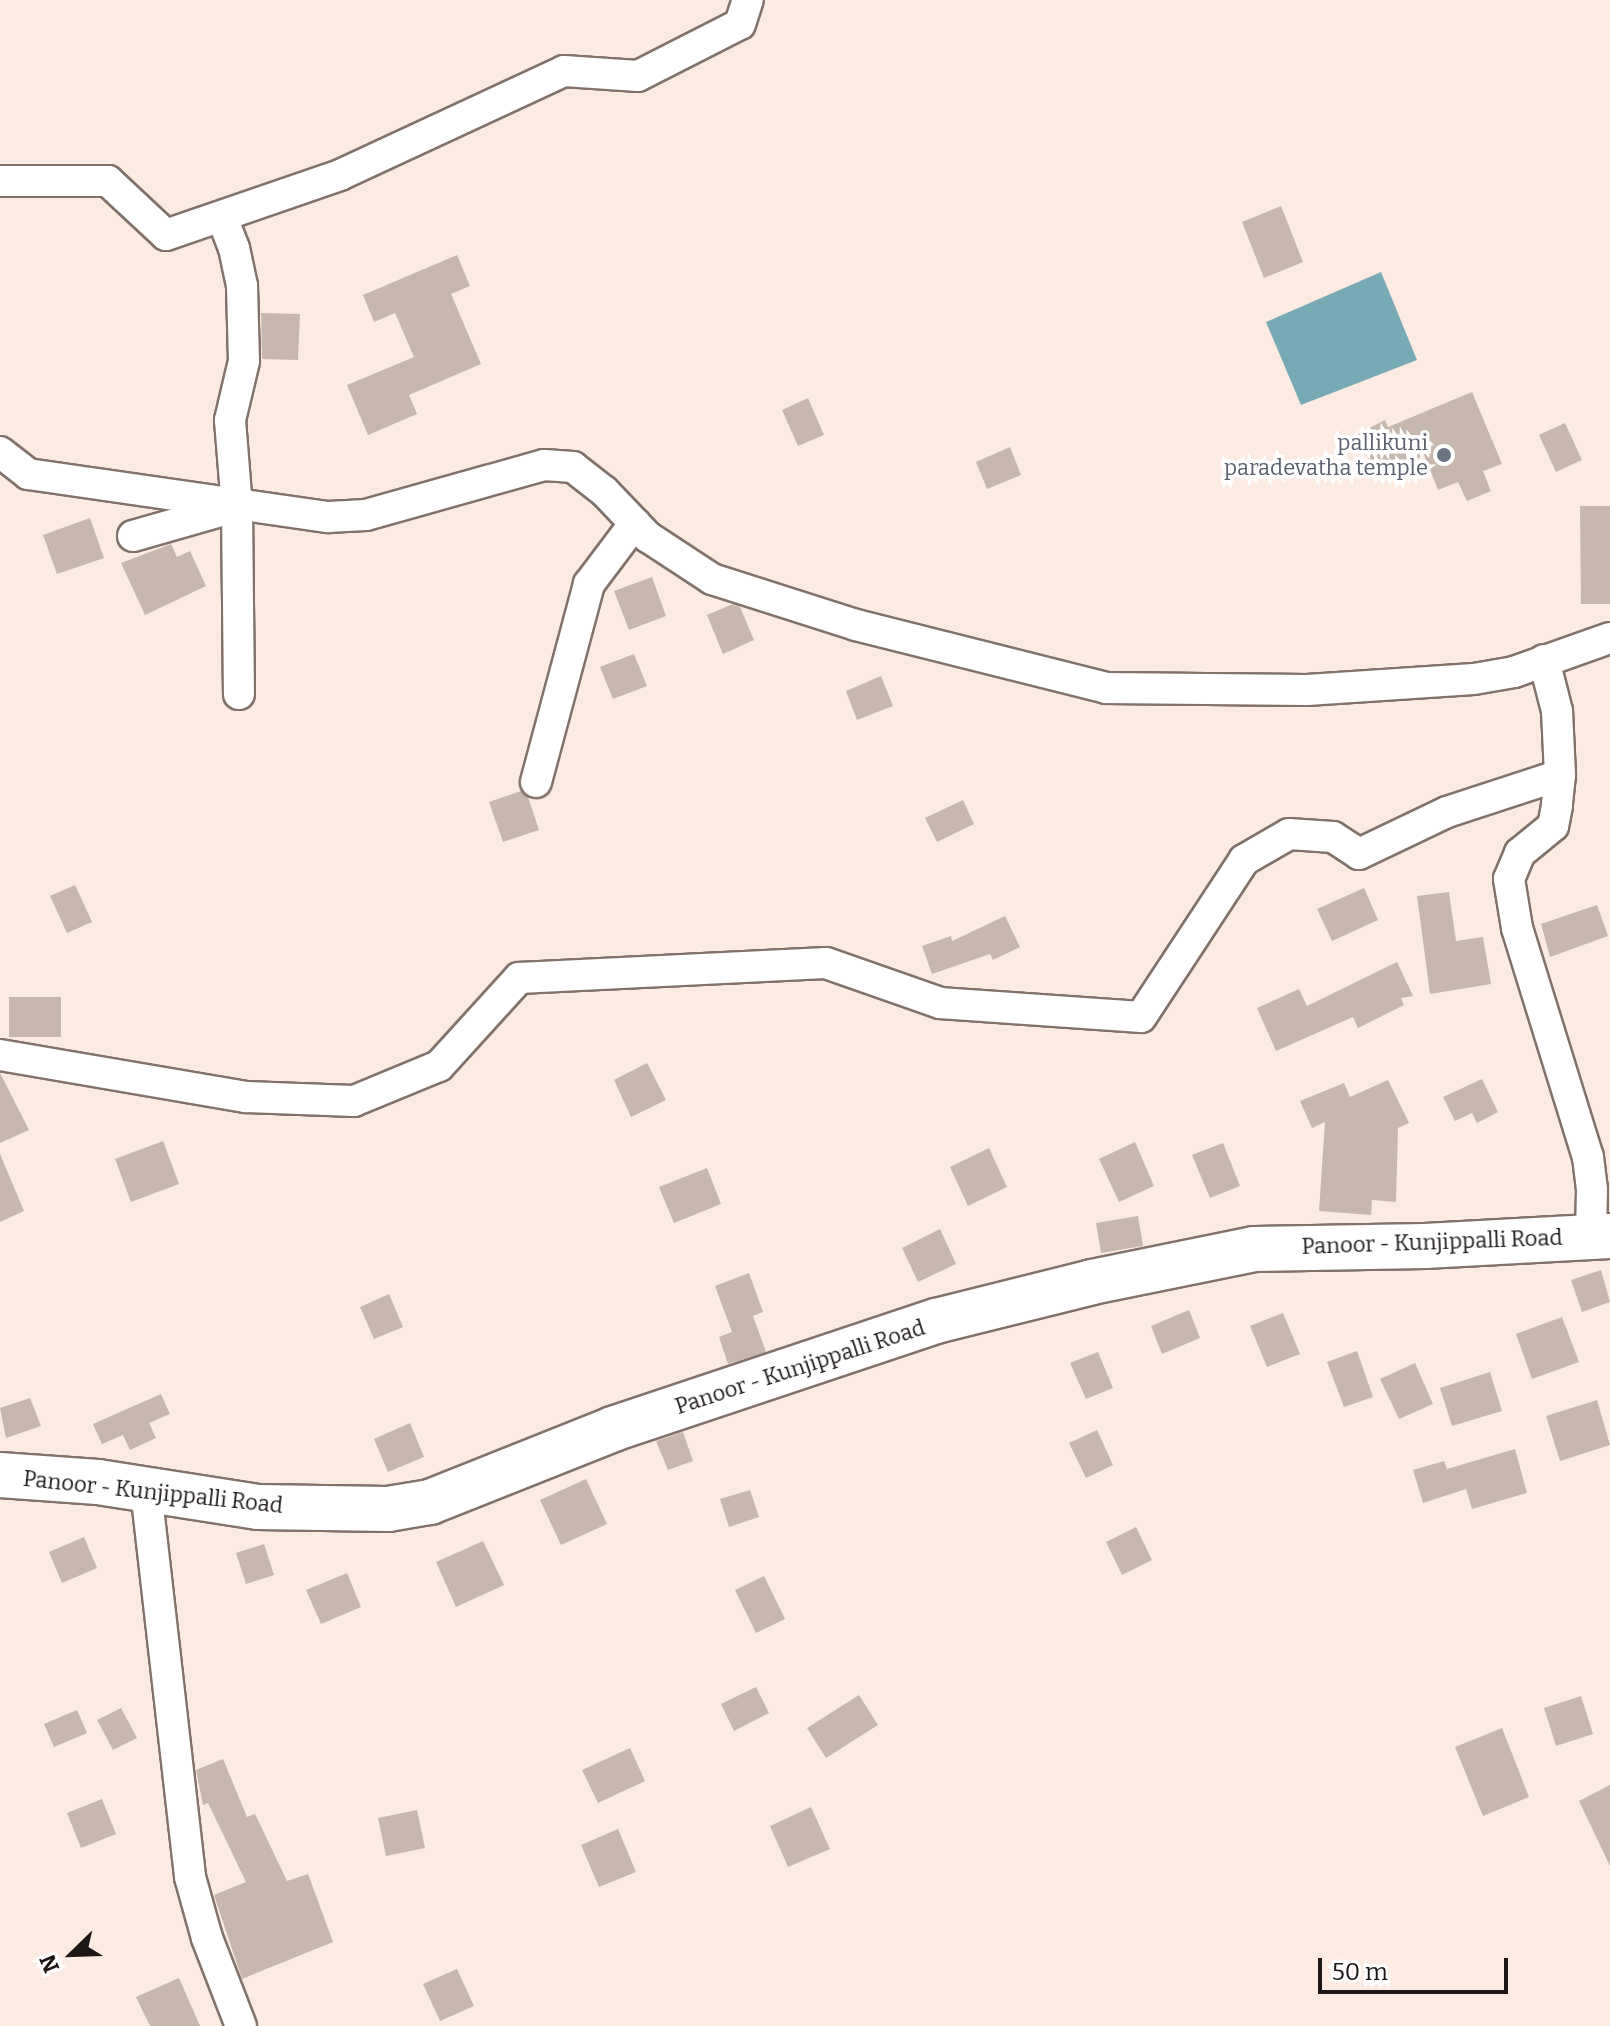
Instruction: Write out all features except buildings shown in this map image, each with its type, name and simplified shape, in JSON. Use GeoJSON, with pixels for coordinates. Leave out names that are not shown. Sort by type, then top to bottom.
{"type":"FeatureCollection","features":[{"type":"Feature","properties":{"kind":"main road","name":"Panoor - Kunjippalli Road"},"geometry":{"type":"LineString","coordinates":[[0,1475],[146,1490],[258,1507],[388,1509],[430,1502],[613,1429],[992,1305],[1254,1249],[1425,1246],[1601,1236]]}},
{"type":"Feature","properties":{"kind":"street"},"geometry":{"type":"LineString","coordinates":[[0,181],[108,181],[166,235],[340,175],[564,71],[638,76],[740,24],[748,0]]}},
{"type":"Feature","properties":{"kind":"street"},"geometry":{"type":"LineString","coordinates":[[222,217],[234,248],[242,286],[244,361],[230,420],[237,507],[239,694]]}},
{"type":"Feature","properties":{"kind":"street"},"geometry":{"type":"LineString","coordinates":[[0,452],[28,474],[237,507],[328,517],[366,515],[544,465],[573,467],[604,491],[676,558],[712,579],[856,625],[1106,688],[1307,690],[1443,681],[1514,672],[1610,638]]}},
{"type":"Feature","properties":{"kind":"street"},"geometry":{"type":"LineString","coordinates":[[133,536],[237,507]]}},
{"type":"Feature","properties":{"kind":"street"},"geometry":{"type":"LineString","coordinates":[[536,782],[589,584],[635,523]]}},
{"type":"Feature","properties":{"kind":"street"},"geometry":{"type":"LineString","coordinates":[[1544,660],[1557,711],[1560,775],[1553,826],[1520,853],[1509,879],[1517,928],[1588,1157],[1601,1236]]}},
{"type":"Feature","properties":{"kind":"street"},"geometry":{"type":"LineString","coordinates":[[0,1055],[246,1097],[354,1101],[439,1066],[519,978],[826,963],[940,1003],[1141,1017],[1244,860],[1289,834],[1333,837],[1359,854],[1447,812],[1560,775]]}},
{"type":"Feature","properties":{"kind":"street"},"geometry":{"type":"LineString","coordinates":[[146,1490],[190,1877],[207,1938],[241,2026]]}},
{"type":"Feature","properties":{"kind":"water"},"geometry":{"type":"Polygon","coordinates":[[[1381,272],[1417,360],[1301,405],[1266,322],[1381,272]]]}},
{"type":"Feature","properties":{"kind":"place","name":"pallikuni paradevatha temple"},"geometry":{"type":"Point","coordinates":[1444,455]}}]}
